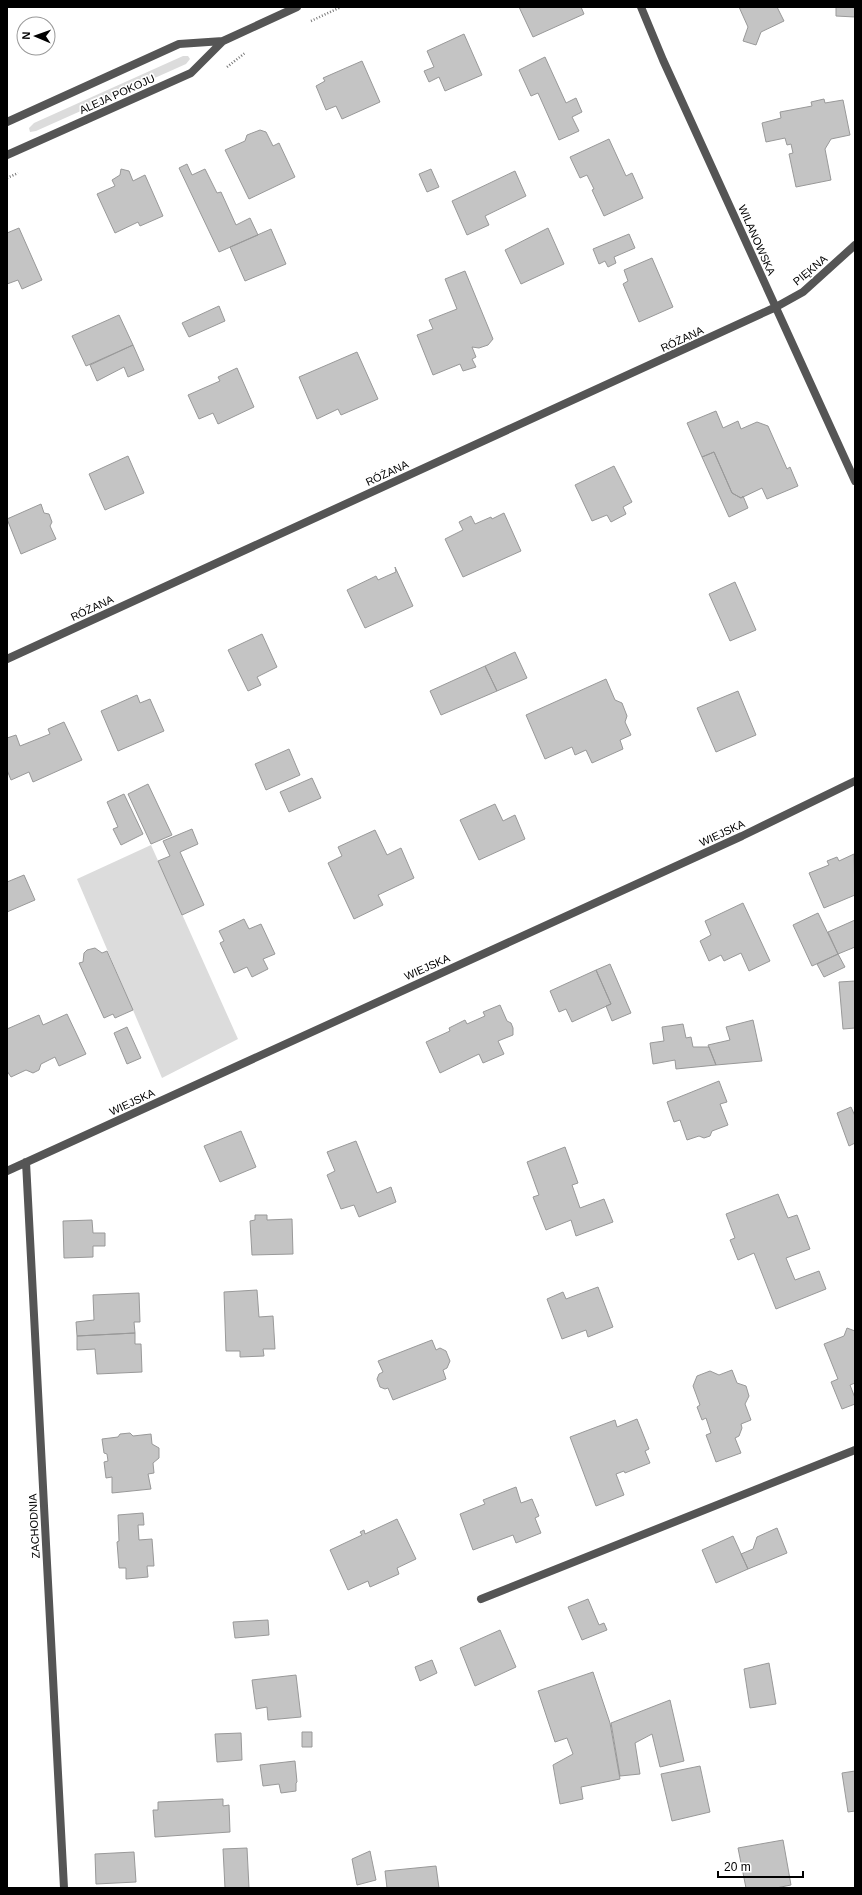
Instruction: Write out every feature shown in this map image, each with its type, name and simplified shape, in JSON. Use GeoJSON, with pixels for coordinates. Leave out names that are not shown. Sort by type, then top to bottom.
{"type":"FeatureCollection","features":[{"type":"Feature","properties":{"kind":"street","name":"ALEJA POKOJU"},"geometry":{"type":"LineString","coordinates":[[7,122],[179,44],[223,40],[297,7]]}},
{"type":"Feature","properties":{"kind":"street","name":"WILANOWSKA"},"geometry":{"type":"LineString","coordinates":[[641,7],[855,481]]}},
{"type":"Feature","properties":{"kind":"street","name":"ALEJA POKOJU"},"geometry":{"type":"LineString","coordinates":[[8,152],[191,73],[223,40]]}},
{"type":"Feature","properties":{"kind":"street","name":"PIĘKNA"},"geometry":{"type":"LineString","coordinates":[[776,307],[803,292],[855,245]]}},
{"type":"Feature","properties":{"kind":"street","name":"RÓŻANA"},"geometry":{"type":"LineString","coordinates":[[7,659],[776,307]]}},
{"type":"Feature","properties":{"kind":"street","name":"WIEJSKA"},"geometry":{"type":"LineString","coordinates":[[7,1171],[742,836],[855,781]]}},
{"type":"Feature","properties":{"kind":"street","name":"ZACHODNIA"},"geometry":{"type":"LineString","coordinates":[[26,1162],[64,1888]]}},
{"type":"Feature","properties":{"kind":"street"},"geometry":{"type":"LineString","coordinates":[[481,1599],[855,1450]]}},
{"type":"Feature","properties":{"kind":"shaded area"},"geometry":{"type":"Polygon","coordinates":[[[183,56],[188,56],[190,59],[186,64],[36,131],[30,132],[29,128],[34,123],[183,56]]]}},
{"type":"Feature","properties":{"kind":"shaded area"},"geometry":{"type":"Polygon","coordinates":[[[151,845],[238,1039],[162,1078],[77,879],[151,845]]]}},
{"type":"Feature","properties":{"kind":"building"},"geometry":{"type":"Polygon","coordinates":[[[519,7],[581,7],[584,14],[533,37],[519,7]]]}},
{"type":"Feature","properties":{"kind":"building"},"geometry":{"type":"Polygon","coordinates":[[[739,7],[777,7],[784,21],[761,32],[756,45],[743,41],[748,27],[739,7]]]}},
{"type":"Feature","properties":{"kind":"building"},"geometry":{"type":"Polygon","coordinates":[[[836,7],[855,7],[855,17],[836,16],[836,7]]]}},
{"type":"Feature","properties":{"kind":"building"},"geometry":{"type":"Polygon","coordinates":[[[464,34],[482,75],[445,91],[439,77],[429,82],[424,71],[434,67],[427,51],[464,34]]]}},
{"type":"Feature","properties":{"kind":"building"},"geometry":{"type":"Polygon","coordinates":[[[545,57],[566,103],[576,98],[582,112],[572,117],[579,131],[559,140],[538,93],[531,96],[519,70],[545,57]]]}},
{"type":"Feature","properties":{"kind":"building"},"geometry":{"type":"Polygon","coordinates":[[[362,61],[380,102],[342,119],[336,106],[326,110],[316,86],[325,81],[323,78],[362,61]]]}},
{"type":"Feature","properties":{"kind":"building"},"geometry":{"type":"Polygon","coordinates":[[[824,99],[825,103],[843,100],[850,135],[831,139],[825,149],[831,180],[796,187],[789,154],[793,153],[791,144],[787,145],[785,138],[766,142],[762,123],[781,118],[780,112],[812,106],[811,102],[824,99]]]}},
{"type":"Feature","properties":{"kind":"building"},"geometry":{"type":"Polygon","coordinates":[[[260,130],[266,132],[273,146],[279,143],[295,177],[249,199],[225,150],[245,141],[247,135],[260,130]]]}},
{"type":"Feature","properties":{"kind":"building"},"geometry":{"type":"Polygon","coordinates":[[[609,139],[626,176],[632,173],[643,198],[604,216],[587,175],[580,178],[570,157],[609,139]]]}},
{"type":"Feature","properties":{"kind":"building"},"geometry":{"type":"Polygon","coordinates":[[[187,164],[192,175],[205,169],[217,193],[221,192],[236,225],[250,218],[258,235],[219,252],[179,168],[187,164]]]}},
{"type":"Feature","properties":{"kind":"building"},"geometry":{"type":"Polygon","coordinates":[[[121,169],[129,171],[133,181],[145,175],[163,216],[140,226],[138,222],[115,233],[97,194],[115,186],[112,180],[120,175],[121,169]]]}},
{"type":"Feature","properties":{"kind":"building"},"geometry":{"type":"Polygon","coordinates":[[[431,169],[439,187],[427,192],[419,174],[431,169]]]}},
{"type":"Feature","properties":{"kind":"building"},"geometry":{"type":"Polygon","coordinates":[[[515,171],[526,196],[485,216],[489,225],[467,235],[452,201],[515,171]]]}},
{"type":"Feature","properties":{"kind":"building"},"geometry":{"type":"Polygon","coordinates":[[[19,228],[42,280],[22,289],[18,280],[7,284],[7,233],[19,228]]]}},
{"type":"Feature","properties":{"kind":"building"},"geometry":{"type":"Polygon","coordinates":[[[548,228],[564,264],[521,284],[505,250],[548,228]]]}},
{"type":"Feature","properties":{"kind":"building"},"geometry":{"type":"Polygon","coordinates":[[[271,229],[286,264],[245,281],[230,247],[271,229]]]}},
{"type":"Feature","properties":{"kind":"building"},"geometry":{"type":"Polygon","coordinates":[[[629,234],[635,248],[614,257],[616,263],[608,267],[605,261],[599,264],[593,249],[629,234]]]}},
{"type":"Feature","properties":{"kind":"building"},"geometry":{"type":"Polygon","coordinates":[[[652,258],[673,307],[639,322],[623,284],[628,281],[624,270],[652,258]]]}},
{"type":"Feature","properties":{"kind":"building"},"geometry":{"type":"Polygon","coordinates":[[[465,271],[493,339],[488,345],[479,348],[472,347],[476,357],[472,359],[476,367],[463,371],[460,364],[433,375],[417,335],[433,329],[429,320],[457,309],[445,279],[465,271]]]}},
{"type":"Feature","properties":{"kind":"building"},"geometry":{"type":"Polygon","coordinates":[[[219,306],[225,321],[189,337],[182,323],[219,306]]]}},
{"type":"Feature","properties":{"kind":"building"},"geometry":{"type":"Polygon","coordinates":[[[119,315],[133,345],[86,366],[72,336],[119,315]]]}},
{"type":"Feature","properties":{"kind":"building"},"geometry":{"type":"Polygon","coordinates":[[[133,345],[144,370],[128,377],[124,367],[97,381],[90,365],[133,345]]]}},
{"type":"Feature","properties":{"kind":"building"},"geometry":{"type":"Polygon","coordinates":[[[357,352],[378,399],[341,415],[338,409],[317,419],[299,377],[357,352]]]}},
{"type":"Feature","properties":{"kind":"building"},"geometry":{"type":"Polygon","coordinates":[[[237,368],[254,407],[218,424],[213,413],[199,419],[188,395],[220,381],[218,377],[237,368]]]}},
{"type":"Feature","properties":{"kind":"building"},"geometry":{"type":"Polygon","coordinates":[[[716,411],[723,428],[738,421],[741,429],[757,422],[768,426],[787,469],[790,467],[798,486],[767,499],[762,488],[741,498],[732,493],[714,452],[702,457],[687,423],[716,411]]]}},
{"type":"Feature","properties":{"kind":"building"},"geometry":{"type":"Polygon","coordinates":[[[714,452],[732,493],[741,498],[743,496],[748,508],[729,517],[702,457],[714,452]]]}},
{"type":"Feature","properties":{"kind":"building"},"geometry":{"type":"Polygon","coordinates":[[[128,456],[144,493],[105,510],[89,474],[128,456]]]}},
{"type":"Feature","properties":{"kind":"building"},"geometry":{"type":"Polygon","coordinates":[[[614,466],[632,502],[623,507],[626,514],[611,522],[607,515],[592,521],[575,485],[614,466]]]}},
{"type":"Feature","properties":{"kind":"building"},"geometry":{"type":"Polygon","coordinates":[[[41,504],[44,513],[49,514],[52,522],[50,526],[56,539],[21,554],[7,519],[41,504]]]}},
{"type":"Feature","properties":{"kind":"building"},"geometry":{"type":"Polygon","coordinates":[[[504,513],[521,551],[463,577],[445,539],[463,530],[459,522],[471,516],[475,524],[491,517],[492,519],[504,513]]]}},
{"type":"Feature","properties":{"kind":"building"},"geometry":{"type":"Polygon","coordinates":[[[395,567],[413,606],[365,628],[347,590],[376,576],[378,580],[396,572],[395,567]]]}},
{"type":"Feature","properties":{"kind":"building"},"geometry":{"type":"Polygon","coordinates":[[[735,582],[756,630],[730,641],[709,594],[735,582]]]}},
{"type":"Feature","properties":{"kind":"building"},"geometry":{"type":"Polygon","coordinates":[[[262,634],[277,667],[257,677],[261,685],[248,691],[228,650],[262,634]]]}},
{"type":"Feature","properties":{"kind":"building"},"geometry":{"type":"Polygon","coordinates":[[[515,652],[527,678],[497,691],[485,666],[515,652]]]}},
{"type":"Feature","properties":{"kind":"building"},"geometry":{"type":"Polygon","coordinates":[[[485,666],[497,691],[441,715],[430,691],[485,666]]]}},
{"type":"Feature","properties":{"kind":"building"},"geometry":{"type":"Polygon","coordinates":[[[606,679],[615,700],[622,703],[627,716],[625,722],[631,735],[620,740],[623,749],[592,763],[586,750],[575,755],[572,747],[545,759],[526,715],[606,679]]]}},
{"type":"Feature","properties":{"kind":"building"},"geometry":{"type":"Polygon","coordinates":[[[738,691],[756,735],[716,752],[697,708],[738,691]]]}},
{"type":"Feature","properties":{"kind":"building"},"geometry":{"type":"Polygon","coordinates":[[[137,695],[140,703],[150,699],[164,731],[118,751],[101,711],[137,695]]]}},
{"type":"Feature","properties":{"kind":"building"},"geometry":{"type":"Polygon","coordinates":[[[64,722],[82,760],[33,782],[29,772],[11,780],[7,770],[7,738],[16,735],[20,746],[50,734],[48,729],[64,722]]]}},
{"type":"Feature","properties":{"kind":"building"},"geometry":{"type":"Polygon","coordinates":[[[289,749],[300,775],[266,790],[255,764],[289,749]]]}},
{"type":"Feature","properties":{"kind":"building"},"geometry":{"type":"Polygon","coordinates":[[[312,778],[321,798],[289,812],[280,792],[312,778]]]}},
{"type":"Feature","properties":{"kind":"building"},"geometry":{"type":"Polygon","coordinates":[[[148,784],[172,835],[151,844],[128,794],[148,784]]]}},
{"type":"Feature","properties":{"kind":"building"},"geometry":{"type":"Polygon","coordinates":[[[124,794],[143,834],[121,845],[113,829],[118,827],[107,802],[124,794]]]}},
{"type":"Feature","properties":{"kind":"building"},"geometry":{"type":"Polygon","coordinates":[[[495,804],[503,821],[515,815],[525,839],[479,860],[460,820],[495,804]]]}},
{"type":"Feature","properties":{"kind":"building"},"geometry":{"type":"Polygon","coordinates":[[[192,829],[198,844],[180,852],[204,905],[182,915],[158,861],[170,856],[163,841],[192,829]]]}},
{"type":"Feature","properties":{"kind":"building"},"geometry":{"type":"Polygon","coordinates":[[[375,830],[387,855],[401,848],[414,878],[378,895],[383,905],[354,919],[328,863],[342,856],[338,847],[375,830]]]}},
{"type":"Feature","properties":{"kind":"building"},"geometry":{"type":"Polygon","coordinates":[[[854,854],[855,895],[824,908],[809,873],[829,865],[827,861],[837,857],[839,861],[854,854]]]}},
{"type":"Feature","properties":{"kind":"building"},"geometry":{"type":"Polygon","coordinates":[[[24,875],[35,900],[7,912],[7,882],[24,875]]]}},
{"type":"Feature","properties":{"kind":"building"},"geometry":{"type":"Polygon","coordinates":[[[743,903],[770,961],[749,971],[741,953],[724,961],[721,955],[709,961],[700,941],[711,935],[705,921],[743,903]]]}},
{"type":"Feature","properties":{"kind":"building"},"geometry":{"type":"Polygon","coordinates":[[[818,913],[838,954],[812,966],[793,925],[818,913]]]}},
{"type":"Feature","properties":{"kind":"building"},"geometry":{"type":"Polygon","coordinates":[[[244,919],[249,929],[261,924],[275,954],[263,959],[268,969],[252,977],[247,967],[234,973],[220,943],[224,941],[219,931],[244,919]]]}},
{"type":"Feature","properties":{"kind":"building"},"geometry":{"type":"Polygon","coordinates":[[[855,920],[855,947],[838,954],[828,932],[855,920]]]}},
{"type":"Feature","properties":{"kind":"building"},"geometry":{"type":"Polygon","coordinates":[[[95,948],[102,953],[107,951],[133,1010],[115,1018],[113,1014],[104,1018],[79,963],[83,962],[84,953],[87,950],[95,948]]]}},
{"type":"Feature","properties":{"kind":"building"},"geometry":{"type":"Polygon","coordinates":[[[838,954],[845,967],[824,977],[817,964],[838,954]]]}},
{"type":"Feature","properties":{"kind":"building"},"geometry":{"type":"Polygon","coordinates":[[[610,964],[631,1013],[612,1021],[606,1006],[611,1004],[596,970],[610,964]]]}},
{"type":"Feature","properties":{"kind":"building"},"geometry":{"type":"Polygon","coordinates":[[[596,970],[611,1004],[572,1022],[566,1009],[559,1012],[550,991],[596,970]]]}},
{"type":"Feature","properties":{"kind":"building"},"geometry":{"type":"Polygon","coordinates":[[[855,981],[855,1028],[843,1029],[839,982],[855,981]]]}},
{"type":"Feature","properties":{"kind":"building"},"geometry":{"type":"Polygon","coordinates":[[[500,1005],[507,1021],[511,1023],[513,1028],[513,1035],[498,1041],[504,1054],[483,1063],[479,1054],[440,1073],[426,1042],[450,1031],[449,1028],[465,1020],[467,1024],[485,1016],[483,1012],[500,1005]]]}},
{"type":"Feature","properties":{"kind":"building"},"geometry":{"type":"Polygon","coordinates":[[[67,1014],[86,1054],[59,1066],[55,1057],[41,1064],[39,1070],[33,1073],[26,1070],[11,1077],[7,1071],[7,1029],[39,1015],[43,1025],[67,1014]]]}},
{"type":"Feature","properties":{"kind":"building"},"geometry":{"type":"Polygon","coordinates":[[[753,1020],[762,1061],[716,1065],[708,1045],[730,1040],[726,1027],[753,1020]]]}},
{"type":"Feature","properties":{"kind":"building"},"geometry":{"type":"Polygon","coordinates":[[[683,1024],[686,1038],[691,1037],[693,1047],[709,1047],[716,1065],[676,1069],[675,1060],[653,1064],[650,1043],[664,1041],[662,1027],[683,1024]]]}},
{"type":"Feature","properties":{"kind":"building"},"geometry":{"type":"Polygon","coordinates":[[[127,1027],[141,1058],[127,1064],[114,1033],[127,1027]]]}},
{"type":"Feature","properties":{"kind":"building"},"geometry":{"type":"Polygon","coordinates":[[[719,1081],[727,1102],[720,1104],[728,1125],[712,1131],[710,1136],[704,1138],[699,1136],[687,1140],[680,1120],[674,1122],[667,1102],[719,1081]]]}},
{"type":"Feature","properties":{"kind":"building"},"geometry":{"type":"Polygon","coordinates":[[[851,1107],[855,1116],[855,1143],[849,1146],[837,1113],[851,1107]]]}},
{"type":"Feature","properties":{"kind":"building"},"geometry":{"type":"Polygon","coordinates":[[[241,1131],[256,1167],[220,1182],[204,1146],[241,1131]]]}},
{"type":"Feature","properties":{"kind":"building"},"geometry":{"type":"Polygon","coordinates":[[[356,1141],[377,1193],[391,1187],[396,1202],[359,1217],[354,1205],[341,1209],[327,1175],[335,1171],[327,1152],[356,1141]]]}},
{"type":"Feature","properties":{"kind":"building"},"geometry":{"type":"Polygon","coordinates":[[[565,1147],[578,1183],[572,1185],[580,1208],[604,1199],[613,1222],[576,1236],[571,1220],[546,1230],[533,1197],[539,1195],[527,1162],[565,1147]]]}},
{"type":"Feature","properties":{"kind":"building"},"geometry":{"type":"Polygon","coordinates":[[[778,1194],[788,1218],[797,1215],[810,1249],[786,1258],[795,1280],[819,1271],[826,1289],[776,1309],[754,1253],[738,1260],[730,1240],[735,1238],[726,1214],[778,1194]]]}},
{"type":"Feature","properties":{"kind":"building"},"geometry":{"type":"Polygon","coordinates":[[[255,1215],[267,1215],[267,1220],[292,1219],[293,1254],[252,1255],[250,1221],[255,1220],[255,1215]]]}},
{"type":"Feature","properties":{"kind":"building"},"geometry":{"type":"Polygon","coordinates":[[[92,1220],[93,1233],[105,1233],[105,1246],[93,1246],[93,1257],[64,1258],[63,1221],[92,1220]]]}},
{"type":"Feature","properties":{"kind":"building"},"geometry":{"type":"Polygon","coordinates":[[[598,1287],[613,1327],[588,1337],[586,1330],[562,1339],[547,1299],[563,1292],[566,1299],[598,1287]]]}},
{"type":"Feature","properties":{"kind":"building"},"geometry":{"type":"Polygon","coordinates":[[[257,1290],[259,1317],[273,1316],[275,1349],[263,1349],[264,1356],[240,1357],[240,1351],[226,1351],[224,1292],[257,1290]]]}},
{"type":"Feature","properties":{"kind":"building"},"geometry":{"type":"Polygon","coordinates":[[[139,1293],[140,1322],[134,1322],[135,1333],[77,1336],[76,1322],[94,1320],[93,1295],[139,1293]]]}},
{"type":"Feature","properties":{"kind":"building"},"geometry":{"type":"Polygon","coordinates":[[[847,1328],[855,1331],[855,1383],[850,1385],[855,1398],[855,1404],[842,1409],[831,1382],[838,1379],[824,1344],[844,1336],[847,1328]]]}},
{"type":"Feature","properties":{"kind":"building"},"geometry":{"type":"Polygon","coordinates":[[[135,1333],[135,1344],[141,1344],[142,1372],[97,1374],[95,1349],[77,1350],[77,1336],[135,1333]]]}},
{"type":"Feature","properties":{"kind":"building"},"geometry":{"type":"Polygon","coordinates":[[[432,1340],[436,1350],[440,1348],[446,1351],[450,1361],[447,1368],[443,1370],[446,1379],[393,1400],[388,1388],[385,1389],[380,1387],[377,1379],[379,1374],[383,1372],[378,1361],[432,1340]]]}},
{"type":"Feature","properties":{"kind":"building"},"geometry":{"type":"Polygon","coordinates":[[[732,1370],[737,1383],[746,1386],[749,1396],[745,1404],[751,1420],[741,1424],[742,1428],[739,1436],[735,1438],[741,1453],[716,1462],[706,1435],[711,1433],[706,1418],[702,1420],[697,1407],[700,1405],[693,1386],[697,1376],[710,1371],[719,1375],[732,1370]]]}},
{"type":"Feature","properties":{"kind":"building"},"geometry":{"type":"Polygon","coordinates":[[[637,1419],[649,1449],[645,1451],[650,1463],[625,1473],[624,1471],[616,1474],[624,1495],[596,1506],[570,1437],[615,1420],[617,1427],[637,1419]]]}},
{"type":"Feature","properties":{"kind":"building"},"geometry":{"type":"Polygon","coordinates":[[[130,1433],[133,1436],[151,1434],[152,1444],[159,1448],[159,1458],[153,1463],[154,1473],[148,1474],[151,1489],[112,1493],[112,1477],[106,1478],[104,1462],[108,1461],[107,1454],[104,1453],[102,1439],[118,1437],[120,1434],[130,1433]]]}},
{"type":"Feature","properties":{"kind":"building"},"geometry":{"type":"Polygon","coordinates":[[[516,1487],[521,1503],[532,1499],[539,1516],[535,1518],[541,1533],[516,1543],[513,1535],[473,1550],[460,1514],[485,1504],[483,1500],[516,1487]]]}},
{"type":"Feature","properties":{"kind":"building"},"geometry":{"type":"Polygon","coordinates":[[[143,1513],[144,1525],[138,1525],[139,1540],[152,1539],[154,1566],[147,1566],[148,1577],[126,1579],[126,1568],[119,1568],[117,1542],[119,1541],[118,1515],[143,1513]]]}},
{"type":"Feature","properties":{"kind":"building"},"geometry":{"type":"Polygon","coordinates":[[[397,1519],[416,1559],[397,1568],[399,1574],[370,1587],[368,1581],[348,1590],[330,1550],[362,1535],[360,1532],[364,1530],[365,1534],[397,1519]]]}},
{"type":"Feature","properties":{"kind":"building"},"geometry":{"type":"Polygon","coordinates":[[[777,1528],[787,1553],[748,1569],[741,1554],[753,1549],[757,1537],[777,1528]]]}},
{"type":"Feature","properties":{"kind":"building"},"geometry":{"type":"Polygon","coordinates":[[[733,1536],[748,1569],[716,1583],[702,1550],[733,1536]]]}},
{"type":"Feature","properties":{"kind":"building"},"geometry":{"type":"Polygon","coordinates":[[[588,1599],[599,1625],[604,1623],[607,1630],[582,1640],[568,1607],[588,1599]]]}},
{"type":"Feature","properties":{"kind":"building"},"geometry":{"type":"Polygon","coordinates":[[[268,1620],[269,1635],[235,1638],[233,1622],[268,1620]]]}},
{"type":"Feature","properties":{"kind":"building"},"geometry":{"type":"Polygon","coordinates":[[[500,1630],[516,1667],[475,1686],[460,1648],[500,1630]]]}},
{"type":"Feature","properties":{"kind":"building"},"geometry":{"type":"Polygon","coordinates":[[[432,1660],[437,1673],[420,1681],[415,1667],[432,1660]]]}},
{"type":"Feature","properties":{"kind":"building"},"geometry":{"type":"Polygon","coordinates":[[[769,1663],[776,1704],[750,1708],[744,1669],[769,1663]]]}},
{"type":"Feature","properties":{"kind":"building"},"geometry":{"type":"Polygon","coordinates":[[[593,1672],[610,1723],[620,1779],[581,1787],[583,1799],[560,1804],[553,1765],[573,1754],[567,1738],[555,1742],[538,1691],[593,1672]]]}},
{"type":"Feature","properties":{"kind":"building"},"geometry":{"type":"Polygon","coordinates":[[[296,1675],[301,1717],[268,1720],[267,1707],[256,1709],[252,1680],[296,1675]]]}},
{"type":"Feature","properties":{"kind":"building"},"geometry":{"type":"Polygon","coordinates":[[[670,1700],[684,1761],[660,1767],[652,1734],[635,1743],[640,1774],[620,1776],[611,1723],[670,1700]]]}},
{"type":"Feature","properties":{"kind":"building"},"geometry":{"type":"Polygon","coordinates":[[[302,1732],[312,1732],[312,1747],[302,1747],[302,1732]]]}},
{"type":"Feature","properties":{"kind":"building"},"geometry":{"type":"Polygon","coordinates":[[[241,1733],[242,1760],[217,1762],[215,1734],[241,1733]]]}},
{"type":"Feature","properties":{"kind":"building"},"geometry":{"type":"Polygon","coordinates":[[[295,1761],[297,1782],[296,1791],[281,1793],[279,1784],[263,1786],[260,1765],[295,1761]]]}},
{"type":"Feature","properties":{"kind":"building"},"geometry":{"type":"Polygon","coordinates":[[[700,1766],[710,1812],[672,1821],[661,1774],[700,1766]]]}},
{"type":"Feature","properties":{"kind":"building"},"geometry":{"type":"Polygon","coordinates":[[[855,1771],[855,1811],[848,1812],[842,1773],[855,1771]]]}},
{"type":"Feature","properties":{"kind":"building"},"geometry":{"type":"Polygon","coordinates":[[[223,1799],[223,1806],[229,1805],[230,1832],[155,1837],[153,1810],[158,1810],[158,1802],[223,1799]]]}},
{"type":"Feature","properties":{"kind":"building"},"geometry":{"type":"Polygon","coordinates":[[[783,1840],[791,1885],[776,1888],[746,1888],[738,1848],[783,1840]]]}},
{"type":"Feature","properties":{"kind":"building"},"geometry":{"type":"Polygon","coordinates":[[[247,1848],[249,1888],[225,1888],[223,1849],[247,1848]]]}},
{"type":"Feature","properties":{"kind":"building"},"geometry":{"type":"Polygon","coordinates":[[[370,1851],[376,1880],[357,1885],[352,1859],[370,1851]]]}},
{"type":"Feature","properties":{"kind":"building"},"geometry":{"type":"Polygon","coordinates":[[[134,1852],[136,1882],[96,1884],[95,1854],[134,1852]]]}},
{"type":"Feature","properties":{"kind":"building"},"geometry":{"type":"Polygon","coordinates":[[[436,1866],[439,1888],[387,1888],[385,1871],[436,1866]]]}}]}
